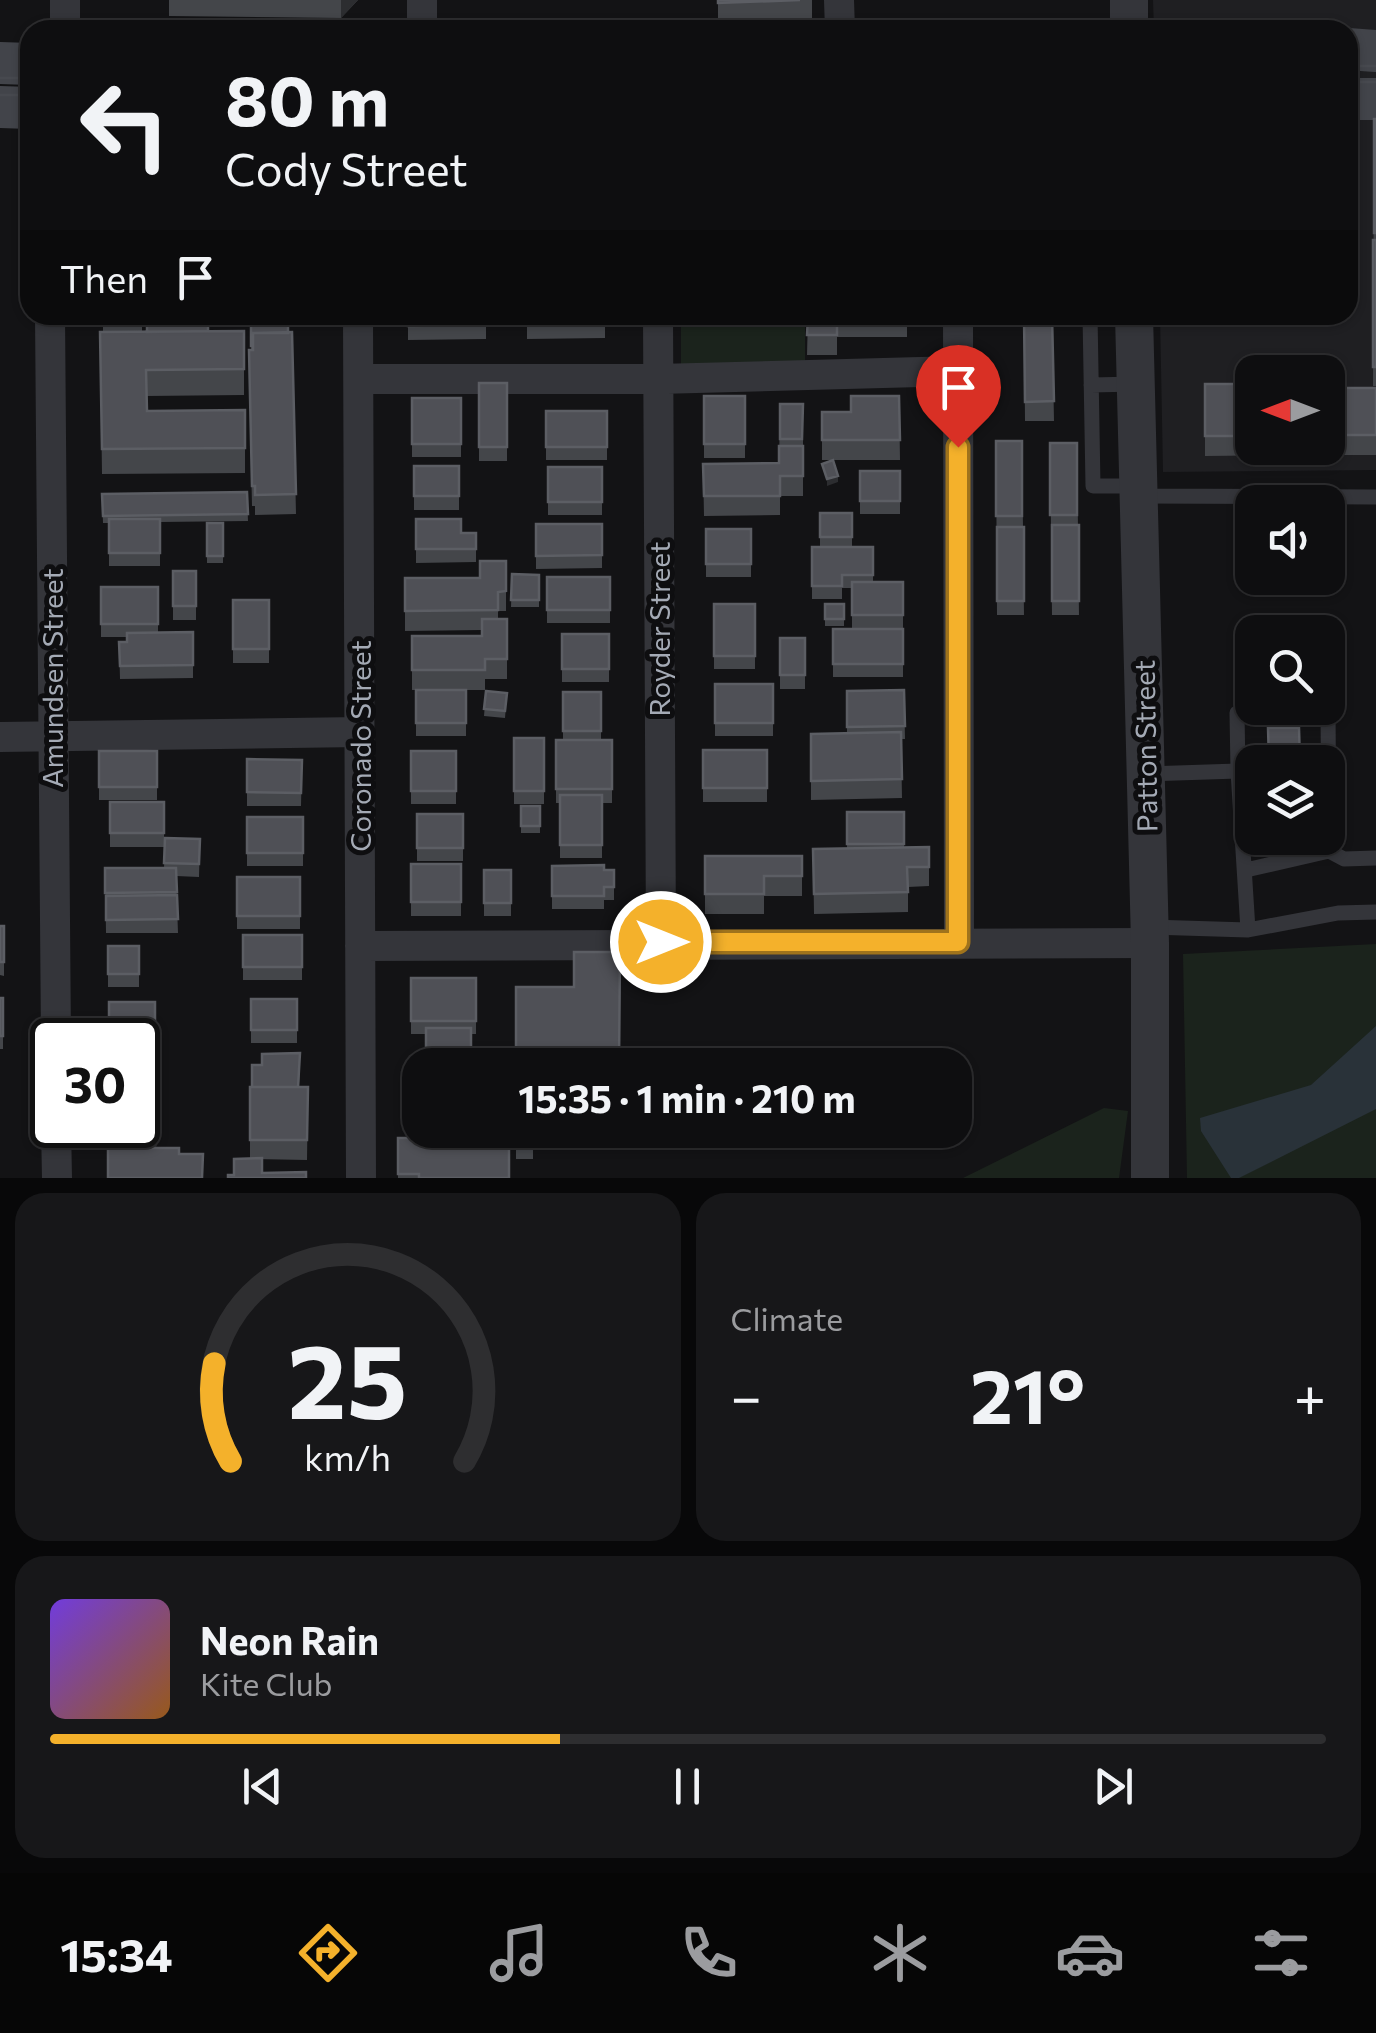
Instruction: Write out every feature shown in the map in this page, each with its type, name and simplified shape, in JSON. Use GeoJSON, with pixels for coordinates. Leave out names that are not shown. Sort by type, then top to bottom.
{"type":"FeatureCollection","features":[{"type":"Feature","properties":{"kind":"street","name":"Amundsen Street"},"geometry":{"type":"LineString","coordinates":[[50,325],[56,1018]]}},
{"type":"Feature","properties":{"kind":"street","name":"Coronado Street"},"geometry":{"type":"LineString","coordinates":[[358,325],[361,1178]]}},
{"type":"Feature","properties":{"kind":"street","name":"Royder Street"},"geometry":{"type":"LineString","coordinates":[[658,325],[661,942]]}},
{"type":"Feature","properties":{"kind":"street"},"geometry":{"type":"LineString","coordinates":[[958,325],[958,942]]}},
{"type":"Feature","properties":{"kind":"street","name":"Patton Street"},"geometry":{"type":"LineString","coordinates":[[1134,325],[1150,934],[1150,1178]]}},
{"type":"Feature","properties":{"kind":"street"},"geometry":{"type":"LineString","coordinates":[[359,379],[658,379],[958,370]]}},
{"type":"Feature","properties":{"kind":"street"},"geometry":{"type":"LineString","coordinates":[[0,737],[360,732]]}},
{"type":"Feature","properties":{"kind":"street"},"geometry":{"type":"LineString","coordinates":[[360,946],[958,942],[1150,934]]}},
{"type":"Feature","properties":{"kind":"street"},"geometry":{"type":"LineString","coordinates":[[56,1148],[57,1178]]}},
{"type":"Feature","properties":{"kind":"lane"},"geometry":{"type":"LineString","coordinates":[[1090,325],[1093,486],[1138,491],[1376,497]]}},
{"type":"Feature","properties":{"kind":"lane"},"geometry":{"type":"LineString","coordinates":[[1092,385],[1136,384]]}},
{"type":"Feature","properties":{"kind":"lane"},"geometry":{"type":"LineString","coordinates":[[1238,745],[1237,713],[1328,710],[1328,745]]}},
{"type":"Feature","properties":{"kind":"lane"},"geometry":{"type":"LineString","coordinates":[[1146,774],[1235,771]]}},
{"type":"Feature","properties":{"kind":"lane"},"geometry":{"type":"LineString","coordinates":[[1245,855],[1248,930]]}},
{"type":"Feature","properties":{"kind":"lane"},"geometry":{"type":"LineString","coordinates":[[1246,870],[1312,855]]}},
{"type":"Feature","properties":{"kind":"lane"},"geometry":{"type":"LineString","coordinates":[[1336,855],[1344,859],[1376,858]]}},
{"type":"Feature","properties":{"kind":"lane"},"geometry":{"type":"LineString","coordinates":[[1150,934],[1248,930],[1338,914],[1376,912]]}},
{"type":"Feature","properties":{"kind":"shaded area"},"geometry":{"type":"Polygon","coordinates":[[[1153,0],[1376,0],[1376,470],[1163,472],[1160,325],[1358,325],[1358,20],[1154,20],[1153,0]]]}},
{"type":"Feature","properties":{"kind":"shaded area"},"geometry":{"type":"Polygon","coordinates":[[[681,325],[805,325],[805,367],[681,368],[681,325]]]}},
{"type":"Feature","properties":{"kind":"shaded area"},"geometry":{"type":"Polygon","coordinates":[[[1376,944],[1376,1178],[1187,1178],[1183,954],[1376,944]]]}},
{"type":"Feature","properties":{"kind":"shaded area"},"geometry":{"type":"Polygon","coordinates":[[[1376,1026],[1376,1109],[1239,1178],[1231,1178],[1201,1131],[1200,1118],[1311,1085],[1376,1026]]]}},
{"type":"Feature","properties":{"kind":"shaded area"},"geometry":{"type":"Polygon","coordinates":[[[1104,1108],[1128,1111],[1119,1178],[963,1178],[1104,1108]]]}},
{"type":"Feature","properties":{"kind":"building"},"geometry":{"type":"Polygon","coordinates":[[[718,0],[800,0],[718,3],[718,0]]]}},
{"type":"Feature","properties":{"kind":"building"},"geometry":{"type":"Polygon","coordinates":[[[1376,119],[1376,233],[1374,233],[1376,119]]]}},
{"type":"Feature","properties":{"kind":"building"},"geometry":{"type":"Polygon","coordinates":[[[1376,240],[1376,367],[1373,367],[1376,240]]]}},
{"type":"Feature","properties":{"kind":"building"},"geometry":{"type":"Polygon","coordinates":[[[147,325],[208,325],[208,331],[147,332],[147,325]]]}},
{"type":"Feature","properties":{"kind":"building"},"geometry":{"type":"Polygon","coordinates":[[[251,325],[288,325],[288,333],[253,333],[251,346],[251,325]]]}},
{"type":"Feature","properties":{"kind":"building"},"geometry":{"type":"Polygon","coordinates":[[[808,325],[837,325],[837,335],[807,335],[808,325]]]}},
{"type":"Feature","properties":{"kind":"building"},"geometry":{"type":"Polygon","coordinates":[[[1024,325],[1052,325],[1054,401],[1025,402],[1024,325]]]}},
{"type":"Feature","properties":{"kind":"building"},"geometry":{"type":"Polygon","coordinates":[[[244,331],[244,369],[146,370],[147,411],[245,410],[245,448],[102,449],[100,332],[244,331]]]}},
{"type":"Feature","properties":{"kind":"building"},"geometry":{"type":"Polygon","coordinates":[[[292,332],[296,494],[255,495],[249,350],[253,350],[253,333],[292,332]]]}},
{"type":"Feature","properties":{"kind":"building"},"geometry":{"type":"Polygon","coordinates":[[[479,383],[507,383],[507,447],[479,447],[479,383]]]}},
{"type":"Feature","properties":{"kind":"building"},"geometry":{"type":"Polygon","coordinates":[[[1205,384],[1235,384],[1235,436],[1205,436],[1205,384]]]}},
{"type":"Feature","properties":{"kind":"building"},"geometry":{"type":"Polygon","coordinates":[[[1345,388],[1376,388],[1376,435],[1345,435],[1345,388]]]}},
{"type":"Feature","properties":{"kind":"building"},"geometry":{"type":"Polygon","coordinates":[[[704,396],[745,396],[745,444],[704,444],[704,396]]]}},
{"type":"Feature","properties":{"kind":"building"},"geometry":{"type":"Polygon","coordinates":[[[851,396],[899,396],[900,440],[822,440],[822,412],[851,412],[851,396]]]}},
{"type":"Feature","properties":{"kind":"building"},"geometry":{"type":"Polygon","coordinates":[[[412,398],[461,398],[461,444],[412,444],[412,398]]]}},
{"type":"Feature","properties":{"kind":"building"},"geometry":{"type":"Polygon","coordinates":[[[780,404],[803,404],[802,439],[780,439],[780,404]]]}},
{"type":"Feature","properties":{"kind":"building"},"geometry":{"type":"Polygon","coordinates":[[[546,411],[607,411],[607,447],[546,447],[546,411]]]}},
{"type":"Feature","properties":{"kind":"building"},"geometry":{"type":"Polygon","coordinates":[[[996,441],[1022,441],[1022,516],[996,516],[996,441]]]}},
{"type":"Feature","properties":{"kind":"building"},"geometry":{"type":"Polygon","coordinates":[[[1050,443],[1077,443],[1077,515],[1050,515],[1050,443]]]}},
{"type":"Feature","properties":{"kind":"building"},"geometry":{"type":"Polygon","coordinates":[[[779,446],[803,446],[803,476],[780,476],[780,496],[704,496],[703,464],[779,463],[779,446]]]}},
{"type":"Feature","properties":{"kind":"building"},"geometry":{"type":"Polygon","coordinates":[[[833,460],[838,476],[827,479],[822,464],[833,460]]]}},
{"type":"Feature","properties":{"kind":"building"},"geometry":{"type":"Polygon","coordinates":[[[414,466],[459,466],[459,496],[414,496],[414,466]]]}},
{"type":"Feature","properties":{"kind":"building"},"geometry":{"type":"Polygon","coordinates":[[[548,467],[602,467],[602,502],[548,502],[548,467]]]}},
{"type":"Feature","properties":{"kind":"building"},"geometry":{"type":"Polygon","coordinates":[[[860,471],[900,471],[900,501],[860,501],[860,471]]]}},
{"type":"Feature","properties":{"kind":"building"},"geometry":{"type":"Polygon","coordinates":[[[247,492],[248,514],[103,516],[102,494],[247,492]]]}},
{"type":"Feature","properties":{"kind":"building"},"geometry":{"type":"Polygon","coordinates":[[[820,513],[852,513],[852,537],[820,537],[820,513]]]}},
{"type":"Feature","properties":{"kind":"building"},"geometry":{"type":"Polygon","coordinates":[[[109,519],[160,519],[160,553],[109,553],[109,519]]]}},
{"type":"Feature","properties":{"kind":"building"},"geometry":{"type":"Polygon","coordinates":[[[416,519],[461,519],[461,533],[476,533],[476,549],[416,549],[416,519]]]}},
{"type":"Feature","properties":{"kind":"building"},"geometry":{"type":"Polygon","coordinates":[[[207,523],[223,523],[223,556],[207,556],[207,523]]]}},
{"type":"Feature","properties":{"kind":"building"},"geometry":{"type":"Polygon","coordinates":[[[536,524],[602,524],[602,555],[536,556],[536,524]]]}},
{"type":"Feature","properties":{"kind":"building"},"geometry":{"type":"Polygon","coordinates":[[[1052,525],[1079,525],[1079,601],[1052,601],[1052,525]]]}},
{"type":"Feature","properties":{"kind":"building"},"geometry":{"type":"Polygon","coordinates":[[[997,527],[1024,527],[1024,601],[997,601],[997,527]]]}},
{"type":"Feature","properties":{"kind":"building"},"geometry":{"type":"Polygon","coordinates":[[[706,529],[751,529],[751,564],[706,564],[706,529]]]}},
{"type":"Feature","properties":{"kind":"building"},"geometry":{"type":"Polygon","coordinates":[[[812,547],[873,547],[873,575],[842,575],[842,586],[812,586],[812,547]]]}},
{"type":"Feature","properties":{"kind":"building"},"geometry":{"type":"Polygon","coordinates":[[[480,561],[506,561],[506,591],[498,592],[498,610],[405,611],[405,578],[480,578],[480,561]]]}},
{"type":"Feature","properties":{"kind":"building"},"geometry":{"type":"Polygon","coordinates":[[[173,571],[196,571],[196,606],[173,606],[173,571]]]}},
{"type":"Feature","properties":{"kind":"building"},"geometry":{"type":"Polygon","coordinates":[[[512,574],[539,575],[539,600],[511,600],[512,574]]]}},
{"type":"Feature","properties":{"kind":"building"},"geometry":{"type":"Polygon","coordinates":[[[547,577],[610,577],[610,610],[547,610],[547,577]]]}},
{"type":"Feature","properties":{"kind":"building"},"geometry":{"type":"Polygon","coordinates":[[[852,582],[903,582],[903,615],[852,615],[852,582]]]}},
{"type":"Feature","properties":{"kind":"building"},"geometry":{"type":"Polygon","coordinates":[[[101,587],[158,587],[158,624],[101,624],[101,587]]]}},
{"type":"Feature","properties":{"kind":"building"},"geometry":{"type":"Polygon","coordinates":[[[233,600],[269,600],[269,649],[233,649],[233,600]]]}},
{"type":"Feature","properties":{"kind":"building"},"geometry":{"type":"Polygon","coordinates":[[[714,604],[755,604],[755,656],[714,656],[714,604]]]}},
{"type":"Feature","properties":{"kind":"building"},"geometry":{"type":"Polygon","coordinates":[[[825,604],[844,604],[844,619],[825,619],[825,604]]]}},
{"type":"Feature","properties":{"kind":"building"},"geometry":{"type":"Polygon","coordinates":[[[482,619],[507,619],[507,659],[485,659],[485,670],[412,670],[412,636],[482,636],[482,619]]]}},
{"type":"Feature","properties":{"kind":"building"},"geometry":{"type":"Polygon","coordinates":[[[833,629],[903,629],[903,664],[833,664],[833,629]]]}},
{"type":"Feature","properties":{"kind":"building"},"geometry":{"type":"Polygon","coordinates":[[[193,632],[193,665],[120,666],[119,642],[127,642],[127,633],[193,632]]]}},
{"type":"Feature","properties":{"kind":"building"},"geometry":{"type":"Polygon","coordinates":[[[562,634],[609,634],[609,669],[562,669],[562,634]]]}},
{"type":"Feature","properties":{"kind":"building"},"geometry":{"type":"Polygon","coordinates":[[[780,638],[805,638],[805,675],[780,675],[780,638]]]}},
{"type":"Feature","properties":{"kind":"building"},"geometry":{"type":"Polygon","coordinates":[[[715,684],[773,684],[773,723],[715,723],[715,684]]]}},
{"type":"Feature","properties":{"kind":"building"},"geometry":{"type":"Polygon","coordinates":[[[416,690],[466,690],[466,723],[416,723],[416,690]]]}},
{"type":"Feature","properties":{"kind":"building"},"geometry":{"type":"Polygon","coordinates":[[[904,690],[905,726],[847,727],[847,691],[904,690]]]}},
{"type":"Feature","properties":{"kind":"building"},"geometry":{"type":"Polygon","coordinates":[[[486,691],[507,693],[505,711],[484,709],[486,691]]]}},
{"type":"Feature","properties":{"kind":"building"},"geometry":{"type":"Polygon","coordinates":[[[563,692],[601,692],[601,731],[563,731],[563,692]]]}},
{"type":"Feature","properties":{"kind":"building"},"geometry":{"type":"Polygon","coordinates":[[[1268,728],[1299,728],[1300,745],[1268,745],[1268,728]]]}},
{"type":"Feature","properties":{"kind":"building"},"geometry":{"type":"Polygon","coordinates":[[[901,732],[902,779],[811,781],[811,734],[901,732]]]}},
{"type":"Feature","properties":{"kind":"building"},"geometry":{"type":"Polygon","coordinates":[[[514,738],[544,738],[544,791],[514,791],[514,738]]]}},
{"type":"Feature","properties":{"kind":"building"},"geometry":{"type":"Polygon","coordinates":[[[556,740],[612,740],[612,789],[556,789],[556,740]]]}},
{"type":"Feature","properties":{"kind":"building"},"geometry":{"type":"Polygon","coordinates":[[[703,750],[767,750],[767,788],[703,788],[703,750]]]}},
{"type":"Feature","properties":{"kind":"building"},"geometry":{"type":"Polygon","coordinates":[[[99,751],[157,751],[157,787],[99,787],[99,751]]]}},
{"type":"Feature","properties":{"kind":"building"},"geometry":{"type":"Polygon","coordinates":[[[411,751],[456,751],[456,791],[411,791],[411,751]]]}},
{"type":"Feature","properties":{"kind":"building"},"geometry":{"type":"Polygon","coordinates":[[[247,759],[302,760],[301,793],[247,792],[247,759]]]}},
{"type":"Feature","properties":{"kind":"building"},"geometry":{"type":"Polygon","coordinates":[[[560,795],[602,795],[602,845],[560,845],[560,795]]]}},
{"type":"Feature","properties":{"kind":"building"},"geometry":{"type":"Polygon","coordinates":[[[110,802],[164,802],[164,833],[110,833],[110,802]]]}},
{"type":"Feature","properties":{"kind":"building"},"geometry":{"type":"Polygon","coordinates":[[[521,806],[540,806],[540,826],[521,826],[521,806]]]}},
{"type":"Feature","properties":{"kind":"building"},"geometry":{"type":"Polygon","coordinates":[[[847,812],[904,812],[904,844],[847,844],[847,812]]]}},
{"type":"Feature","properties":{"kind":"building"},"geometry":{"type":"Polygon","coordinates":[[[417,814],[463,814],[463,848],[417,848],[417,814]]]}},
{"type":"Feature","properties":{"kind":"building"},"geometry":{"type":"Polygon","coordinates":[[[247,817],[303,817],[303,853],[247,853],[247,817]]]}},
{"type":"Feature","properties":{"kind":"building"},"geometry":{"type":"Polygon","coordinates":[[[165,838],[200,839],[199,864],[164,863],[165,838]]]}},
{"type":"Feature","properties":{"kind":"building"},"geometry":{"type":"Polygon","coordinates":[[[929,847],[929,867],[907,867],[908,892],[814,894],[813,849],[929,847]]]}},
{"type":"Feature","properties":{"kind":"building"},"geometry":{"type":"Polygon","coordinates":[[[705,856],[802,856],[802,876],[764,876],[764,894],[705,894],[705,856]]]}},
{"type":"Feature","properties":{"kind":"building"},"geometry":{"type":"Polygon","coordinates":[[[411,864],[461,864],[461,902],[411,902],[411,864]]]}},
{"type":"Feature","properties":{"kind":"building"},"geometry":{"type":"Polygon","coordinates":[[[604,865],[604,870],[614,870],[614,887],[604,887],[604,896],[552,896],[552,866],[604,865]]]}},
{"type":"Feature","properties":{"kind":"building"},"geometry":{"type":"Polygon","coordinates":[[[105,868],[176,868],[177,892],[105,893],[105,868]]]}},
{"type":"Feature","properties":{"kind":"building"},"geometry":{"type":"Polygon","coordinates":[[[484,870],[511,870],[511,903],[484,903],[484,870]]]}},
{"type":"Feature","properties":{"kind":"building"},"geometry":{"type":"Polygon","coordinates":[[[237,877],[300,877],[300,916],[237,916],[237,877]]]}},
{"type":"Feature","properties":{"kind":"building"},"geometry":{"type":"Polygon","coordinates":[[[177,895],[178,919],[106,920],[106,896],[177,895]]]}},
{"type":"Feature","properties":{"kind":"building"},"geometry":{"type":"Polygon","coordinates":[[[0,926],[4,926],[4,962],[0,962],[0,926]]]}},
{"type":"Feature","properties":{"kind":"building"},"geometry":{"type":"Polygon","coordinates":[[[243,935],[302,935],[302,967],[243,967],[243,935]]]}},
{"type":"Feature","properties":{"kind":"building"},"geometry":{"type":"Polygon","coordinates":[[[108,946],[139,946],[139,974],[108,974],[108,946]]]}},
{"type":"Feature","properties":{"kind":"building"},"geometry":{"type":"Polygon","coordinates":[[[574,952],[620,952],[619,1048],[516,1048],[516,987],[574,987],[574,952]]]}},
{"type":"Feature","properties":{"kind":"building"},"geometry":{"type":"Polygon","coordinates":[[[411,978],[476,978],[476,1021],[411,1021],[411,978]]]}},
{"type":"Feature","properties":{"kind":"building"},"geometry":{"type":"Polygon","coordinates":[[[3,998],[3,1036],[0,1036],[3,998]]]}},
{"type":"Feature","properties":{"kind":"building"},"geometry":{"type":"Polygon","coordinates":[[[251,999],[297,999],[297,1030],[251,1030],[251,999]]]}},
{"type":"Feature","properties":{"kind":"building"},"geometry":{"type":"Polygon","coordinates":[[[109,1002],[155,1002],[155,1018],[109,1018],[109,1002]]]}},
{"type":"Feature","properties":{"kind":"building"},"geometry":{"type":"Polygon","coordinates":[[[426,1028],[471,1028],[471,1048],[426,1048],[426,1028]]]}},
{"type":"Feature","properties":{"kind":"building"},"geometry":{"type":"Polygon","coordinates":[[[300,1053],[298,1087],[252,1087],[252,1065],[262,1065],[262,1054],[300,1053]]]}},
{"type":"Feature","properties":{"kind":"building"},"geometry":{"type":"Polygon","coordinates":[[[250,1087],[308,1087],[307,1140],[250,1140],[250,1087]]]}},
{"type":"Feature","properties":{"kind":"building"},"geometry":{"type":"Polygon","coordinates":[[[398,1138],[402,1138],[402,1148],[509,1148],[509,1178],[419,1178],[419,1174],[398,1174],[398,1138]]]}},
{"type":"Feature","properties":{"kind":"building"},"geometry":{"type":"Polygon","coordinates":[[[108,1148],[179,1148],[179,1154],[203,1154],[202,1178],[108,1178],[108,1148]]]}},
{"type":"Feature","properties":{"kind":"building"},"geometry":{"type":"Polygon","coordinates":[[[262,1158],[262,1173],[306,1172],[306,1178],[228,1178],[234,1175],[234,1159],[262,1158]]]}},
{"type":"Feature","properties":{"kind":"tram line"},"geometry":{"type":"LineString","coordinates":[[1358,66],[1376,66]]}},
{"type":"Feature","properties":{"kind":"tram line"},"geometry":{"type":"LineString","coordinates":[[0,78],[20,78]]}},
{"type":"Feature","properties":{"kind":"tram line"},"geometry":{"type":"LineString","coordinates":[[1358,82],[1376,82]]}},
{"type":"Feature","properties":{"kind":"tram line"},"geometry":{"type":"LineString","coordinates":[[0,95],[20,95]]}},
{"type":"Feature","properties":{"kind":"route"},"geometry":{"type":"LineString","coordinates":[[661,942],[958,942],[958,447]]}}]}
